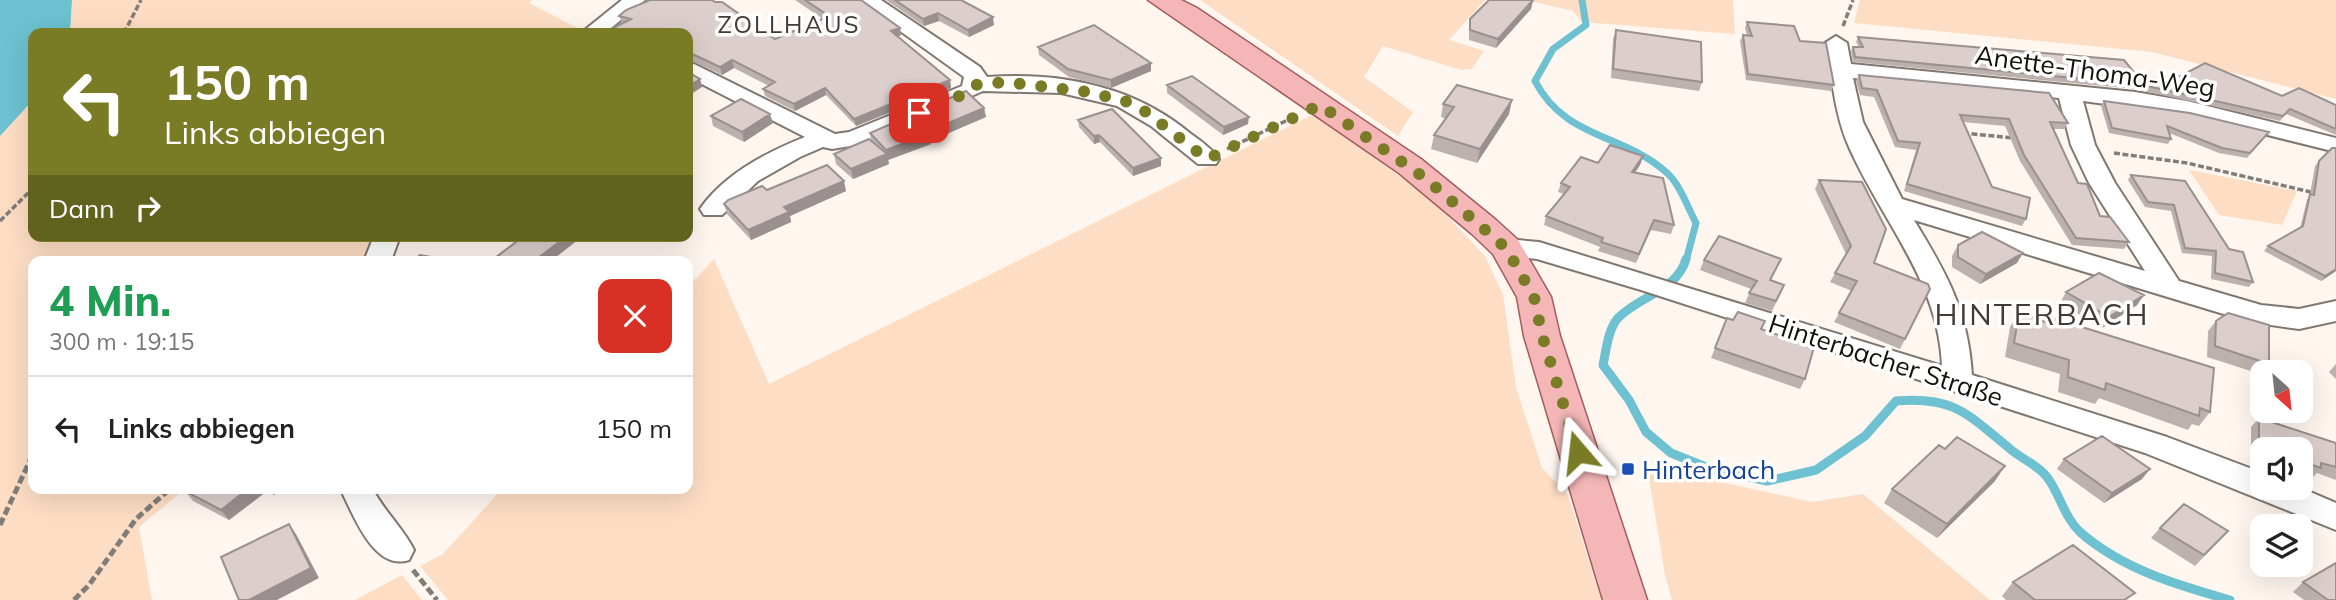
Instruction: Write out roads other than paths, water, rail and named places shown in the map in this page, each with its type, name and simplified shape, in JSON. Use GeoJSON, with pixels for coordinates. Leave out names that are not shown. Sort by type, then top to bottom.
{"type":"FeatureCollection","features":[{"type":"Feature","properties":{"kind":"main road"},"geometry":{"type":"LineString","coordinates":[[1161,0],[1188,14],[1437,187],[1506,248],[1534,297],[1546,348],[1625,600]]}},
{"type":"Feature","properties":{"kind":"street"},"geometry":{"type":"LineString","coordinates":[[605,28],[635,0]]}},
{"type":"Feature","properties":{"kind":"street"},"geometry":{"type":"LineString","coordinates":[[867,0],[972,72],[975,85]]}},
{"type":"Feature","properties":{"kind":"street"},"geometry":{"type":"LineString","coordinates":[[1836,43],[1844,70],[1851,122],[1890,204],[1935,282],[1952,326],[1958,383]]}},
{"type":"Feature","properties":{"kind":"street"},"geometry":{"type":"LineString","coordinates":[[693,70],[832,142],[854,139],[962,95],[975,85],[1021,83],[1125,101],[1156,117],[1207,159]]}},
{"type":"Feature","properties":{"kind":"street","name":"Anette-Thoma-Weg"},"geometry":{"type":"LineString","coordinates":[[1844,70],[2069,90],[2187,108],[2336,145]]}},
{"type":"Feature","properties":{"kind":"street"},"geometry":{"type":"LineString","coordinates":[[2069,90],[2085,150],[2102,183],[2168,286]]}},
{"type":"Feature","properties":{"kind":"street"},"geometry":{"type":"LineString","coordinates":[[713,209],[750,173],[790,151],[822,139]]}},
{"type":"Feature","properties":{"kind":"street"},"geometry":{"type":"LineString","coordinates":[[1890,204],[2260,315],[2284,319],[2336,311]]}},
{"type":"Feature","properties":{"kind":"street","name":"Hinterbacher Straße"},"geometry":{"type":"LineString","coordinates":[[1506,248],[1539,251],[1651,284],[2156,445],[2250,481]]}},
{"type":"Feature","properties":{"kind":"street"},"geometry":{"type":"LineString","coordinates":[[359,494],[372,519],[397,550]]}},
{"type":"Feature","properties":{"kind":"street"},"geometry":{"type":"LineString","coordinates":[[2296,500],[2336,517]]}},
{"type":"Feature","properties":{"kind":"water"},"geometry":{"type":"Polygon","coordinates":[[[0,0],[72,0],[70,28],[28,28],[28,105],[0,136],[0,0]]]}},
{"type":"Feature","properties":{"kind":"waterway"},"geometry":{"type":"LineString","coordinates":[[1582,0],[1586,25],[1553,49],[1535,81],[1547,100],[1562,114],[1595,134],[1649,159],[1671,177],[1696,223],[1686,261]]}},
{"type":"Feature","properties":{"kind":"waterway"},"geometry":{"type":"LineString","coordinates":[[1686,259],[1675,279],[1618,318],[1610,334],[1603,365],[1629,400],[1646,432],[1671,453],[1706,467],[1767,481],[1816,470],[1865,436],[1896,401],[1932,401],[1959,410],[1970,417],[2043,472],[2075,526],[2096,545],[2151,574],[2230,600]]}},
{"type":"Feature","properties":{"kind":"place","name":"Hinterbach"},"geometry":{"type":"Point","coordinates":[1628,469]}},
{"type":"Feature","properties":{"kind":"district","name":"ZOLLHAUS"},"geometry":{"type":"Point","coordinates":[789,24]}},
{"type":"Feature","properties":{"kind":"district","name":"HINTERBACH"},"geometry":{"type":"Point","coordinates":[2042,314]}}]}
